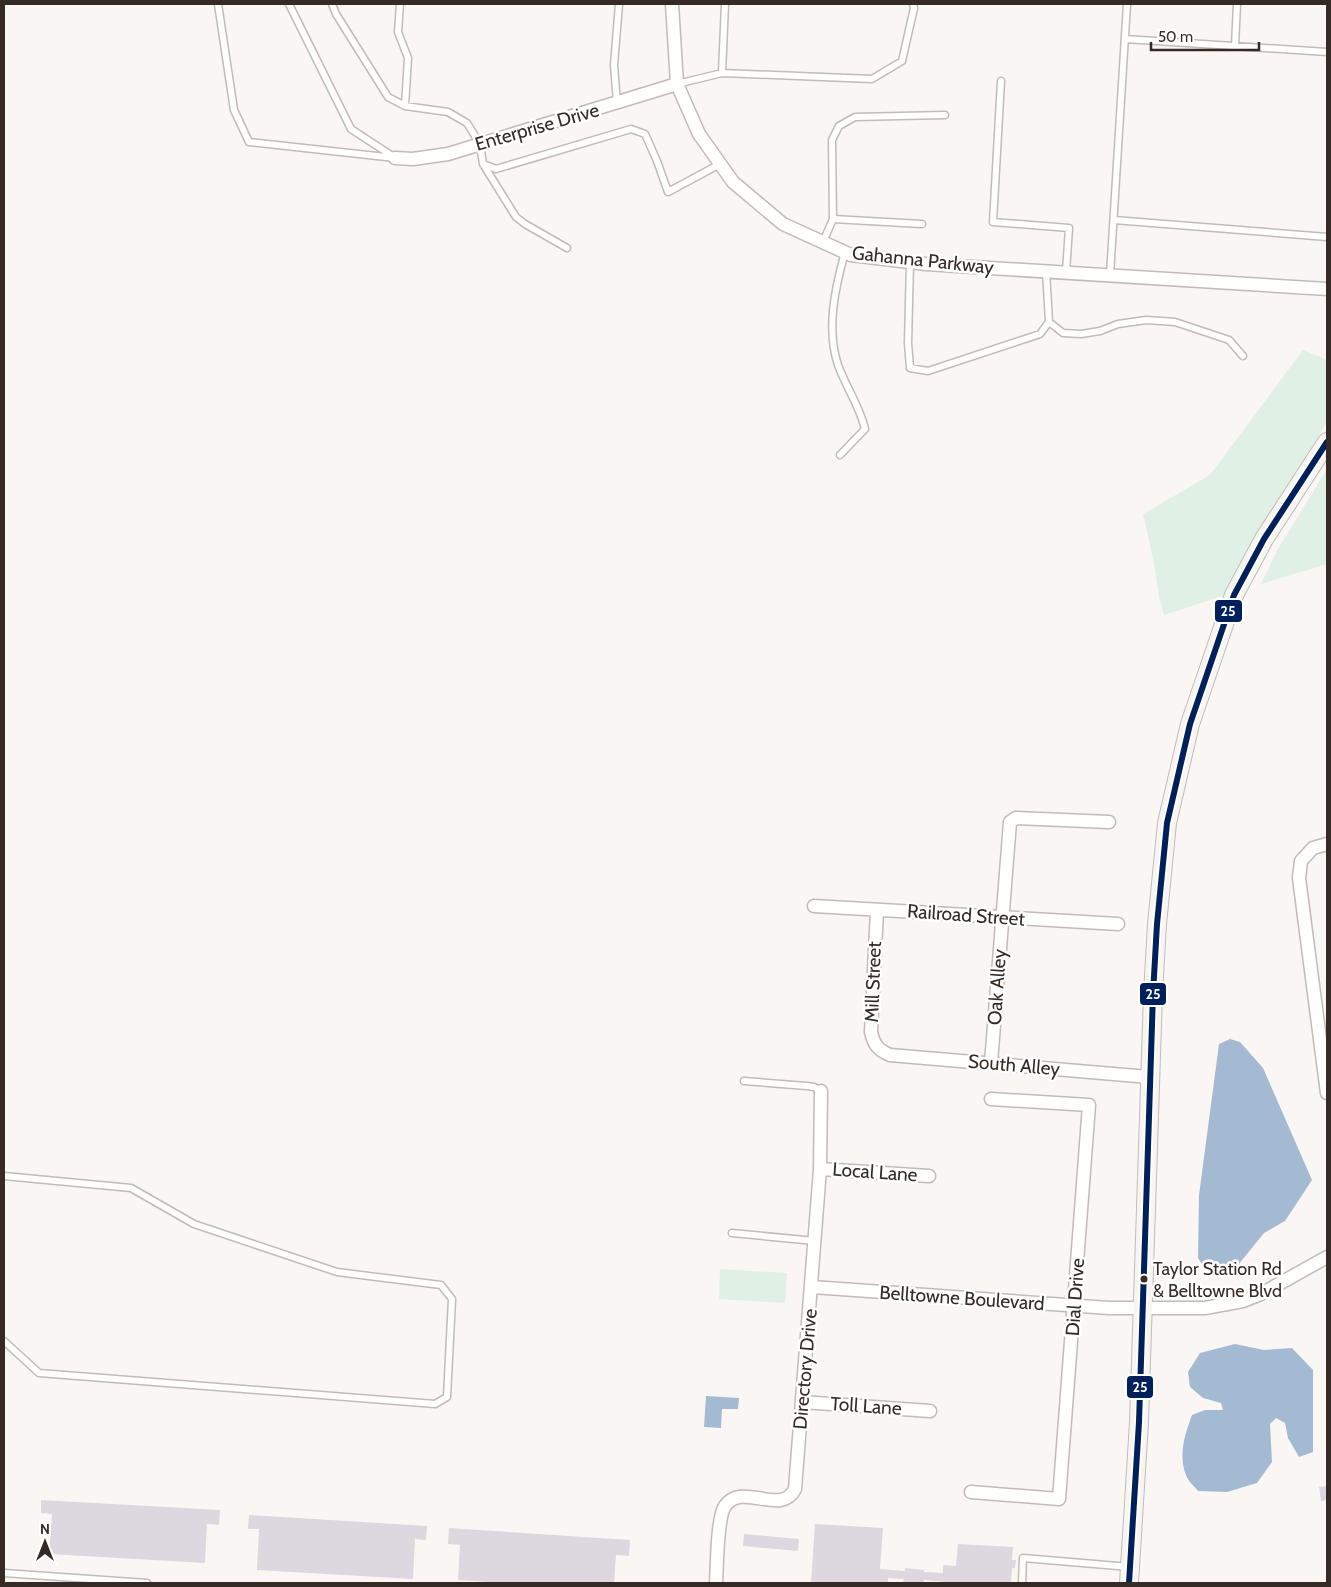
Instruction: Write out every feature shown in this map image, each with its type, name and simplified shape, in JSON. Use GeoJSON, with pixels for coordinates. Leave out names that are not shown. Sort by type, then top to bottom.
{"type":"FeatureCollection","features":[{"type":"Feature","properties":{"kind":"main road"},"geometry":{"type":"LineString","coordinates":[[1130,1575],[1139,1422],[1149,1077],[1157,924],[1167,822],[1190,724],[1234,595],[1264,539],[1327,442]]}},
{"type":"Feature","properties":{"kind":"street","name":"Gahanna Parkway"},"geometry":{"type":"LineString","coordinates":[[672,4],[677,84],[699,134],[720,164],[733,182],[783,224],[851,255],[910,262],[1327,288]]}},
{"type":"Feature","properties":{"kind":"street","name":"Enterprise Drive"},"geometry":{"type":"LineString","coordinates":[[395,158],[413,159],[448,154],[677,84]]}},
{"type":"Feature","properties":{"kind":"street","name":"Oak Alley"},"geometry":{"type":"LineString","coordinates":[[991,1063],[1010,822],[1016,818],[1109,822]]}},
{"type":"Feature","properties":{"kind":"street"},"geometry":{"type":"LineString","coordinates":[[1327,844],[1313,848],[1301,861],[1299,878],[1327,1093]]}},
{"type":"Feature","properties":{"kind":"street","name":"Railroad Street"},"geometry":{"type":"LineString","coordinates":[[814,906],[1118,924]]}},
{"type":"Feature","properties":{"kind":"street","name":"Mill Street"},"geometry":{"type":"LineString","coordinates":[[877,910],[871,1032],[873,1043],[880,1051]]}},
{"type":"Feature","properties":{"kind":"street","name":"South Alley"},"geometry":{"type":"LineString","coordinates":[[880,1051],[890,1056],[1149,1077]]}},
{"type":"Feature","properties":{"kind":"street","name":"Directory Drive"},"geometry":{"type":"LineString","coordinates":[[716,1583],[721,1516],[725,1505],[734,1498],[745,1496],[786,1499],[792,1495],[795,1489],[820,1169],[821,1091]]}},
{"type":"Feature","properties":{"kind":"street","name":"Dial Drive"},"geometry":{"type":"LineString","coordinates":[[971,1492],[1060,1499],[1089,1105],[991,1099]]}},
{"type":"Feature","properties":{"kind":"street","name":"Local Lane"},"geometry":{"type":"LineString","coordinates":[[820,1169],[929,1176]]}},
{"type":"Feature","properties":{"kind":"street","name":"Belltowne Boulevard"},"geometry":{"type":"LineString","coordinates":[[812,1287],[1075,1306],[1142,1309],[1205,1308],[1243,1301],[1261,1294],[1327,1257]]}},
{"type":"Feature","properties":{"kind":"street","name":"Toll Lane"},"geometry":{"type":"LineString","coordinates":[[802,1402],[930,1410]]}},
{"type":"Feature","properties":{"kind":"lane"},"geometry":{"type":"LineString","coordinates":[[218,4],[234,110],[249,142],[395,158]]}},
{"type":"Feature","properties":{"kind":"lane"},"geometry":{"type":"LineString","coordinates":[[289,4],[351,129],[395,158]]}},
{"type":"Feature","properties":{"kind":"lane"},"geometry":{"type":"LineString","coordinates":[[332,4],[336,14],[388,97],[405,106],[448,112],[467,123],[480,144],[483,164],[516,217],[567,248]]}},
{"type":"Feature","properties":{"kind":"lane"},"geometry":{"type":"LineString","coordinates":[[400,4],[398,32],[408,58],[405,106]]}},
{"type":"Feature","properties":{"kind":"lane"},"geometry":{"type":"LineString","coordinates":[[617,103],[614,65],[619,4]]}},
{"type":"Feature","properties":{"kind":"lane"},"geometry":{"type":"LineString","coordinates":[[722,73],[726,4]]}},
{"type":"Feature","properties":{"kind":"lane"},"geometry":{"type":"LineString","coordinates":[[677,84],[722,73],[872,79],[902,61],[914,8],[913,4]]}},
{"type":"Feature","properties":{"kind":"lane"},"geometry":{"type":"LineString","coordinates":[[1110,275],[1127,4]]}},
{"type":"Feature","properties":{"kind":"lane"},"geometry":{"type":"LineString","coordinates":[[1235,46],[1237,4]]}},
{"type":"Feature","properties":{"kind":"lane"},"geometry":{"type":"LineString","coordinates":[[1125,39],[1327,52]]}},
{"type":"Feature","properties":{"kind":"lane"},"geometry":{"type":"LineString","coordinates":[[1001,81],[993,222],[1069,228],[1066,272]]}},
{"type":"Feature","properties":{"kind":"lane"},"geometry":{"type":"LineString","coordinates":[[823,242],[833,219],[832,140],[839,126],[855,117],[945,115]]}},
{"type":"Feature","properties":{"kind":"lane"},"geometry":{"type":"LineString","coordinates":[[483,164],[496,169],[631,129],[645,134],[668,192],[720,164]]}},
{"type":"Feature","properties":{"kind":"lane"},"geometry":{"type":"LineString","coordinates":[[833,219],[922,224]]}},
{"type":"Feature","properties":{"kind":"lane"},"geometry":{"type":"LineString","coordinates":[[1114,220],[1327,237]]}},
{"type":"Feature","properties":{"kind":"lane"},"geometry":{"type":"LineString","coordinates":[[840,455],[865,429],[862,416],[854,403],[838,365],[832,341],[835,288],[845,252]]}},
{"type":"Feature","properties":{"kind":"lane"},"geometry":{"type":"LineString","coordinates":[[910,262],[908,343],[910,368],[928,371],[1040,334],[1049,322],[1046,271]]}},
{"type":"Feature","properties":{"kind":"lane"},"geometry":{"type":"LineString","coordinates":[[1049,322],[1063,334],[1100,331],[1118,324],[1146,320],[1174,322],[1229,340],[1243,356]]}},
{"type":"Feature","properties":{"kind":"lane"},"geometry":{"type":"LineString","coordinates":[[744,1081],[807,1086],[821,1091]]}},
{"type":"Feature","properties":{"kind":"lane"},"geometry":{"type":"LineString","coordinates":[[4,1176],[131,1188],[194,1224],[337,1272],[441,1285],[452,1299],[447,1397],[435,1404],[39,1373],[4,1341]]}},
{"type":"Feature","properties":{"kind":"lane"},"geometry":{"type":"LineString","coordinates":[[732,1233],[815,1241]]}},
{"type":"Feature","properties":{"kind":"lane"},"geometry":{"type":"LineString","coordinates":[[1022,1583],[1024,1558],[1130,1575]]}},
{"type":"Feature","properties":{"kind":"lane"},"geometry":{"type":"LineString","coordinates":[[4,1573],[148,1583]]}},
{"type":"Feature","properties":{"kind":"green space"},"geometry":{"type":"Polygon","coordinates":[[[1303,350],[1327,360],[1327,422],[1256,540],[1228,594],[1164,615],[1143,514],[1210,475],[1303,350]]]}},
{"type":"Feature","properties":{"kind":"green space"},"geometry":{"type":"Polygon","coordinates":[[[1327,469],[1327,564],[1261,584],[1278,549],[1327,469]]]}},
{"type":"Feature","properties":{"kind":"green space"},"geometry":{"type":"Polygon","coordinates":[[[720,1269],[787,1273],[785,1303],[719,1299],[720,1269]]]}},
{"type":"Feature","properties":{"kind":"water"},"geometry":{"type":"Polygon","coordinates":[[[1230,1039],[1240,1042],[1263,1068],[1312,1180],[1285,1221],[1264,1233],[1234,1270],[1221,1272],[1205,1269],[1198,1258],[1199,1195],[1219,1044],[1230,1039]]]}},
{"type":"Feature","properties":{"kind":"water"},"geometry":{"type":"Polygon","coordinates":[[[1235,1344],[1264,1350],[1292,1348],[1313,1370],[1313,1452],[1299,1457],[1288,1438],[1285,1423],[1276,1418],[1270,1424],[1272,1462],[1257,1483],[1227,1492],[1198,1491],[1188,1479],[1184,1467],[1183,1445],[1187,1430],[1192,1415],[1205,1410],[1223,1410],[1221,1403],[1203,1398],[1190,1387],[1188,1372],[1200,1353],[1235,1344]]]}},
{"type":"Feature","properties":{"kind":"water"},"geometry":{"type":"Polygon","coordinates":[[[706,1396],[739,1398],[738,1409],[722,1409],[721,1428],[704,1427],[706,1396]]]}},
{"type":"Feature","properties":{"kind":"building"},"geometry":{"type":"Polygon","coordinates":[[[1327,1486],[1327,1500],[1321,1501],[1319,1487],[1327,1486]]]}},
{"type":"Feature","properties":{"kind":"building"},"geometry":{"type":"Polygon","coordinates":[[[41,1500],[220,1510],[219,1525],[207,1524],[205,1563],[49,1554],[52,1514],[41,1513],[41,1500]]]}},
{"type":"Feature","properties":{"kind":"building"},"geometry":{"type":"Polygon","coordinates":[[[249,1515],[427,1526],[426,1540],[415,1539],[413,1579],[257,1570],[259,1529],[248,1529],[249,1515]]]}},
{"type":"Feature","properties":{"kind":"building"},"geometry":{"type":"Polygon","coordinates":[[[815,1524],[883,1528],[880,1569],[905,1571],[905,1568],[943,1573],[943,1565],[956,1566],[958,1544],[1013,1547],[1012,1560],[1016,1560],[1015,1568],[1012,1568],[1011,1583],[956,1583],[924,1580],[923,1583],[903,1582],[904,1579],[888,1578],[888,1583],[811,1583],[815,1524]]]}},
{"type":"Feature","properties":{"kind":"building"},"geometry":{"type":"Polygon","coordinates":[[[449,1528],[630,1540],[629,1556],[616,1555],[614,1583],[504,1583],[458,1580],[460,1545],[448,1544],[449,1528]]]}},
{"type":"Feature","properties":{"kind":"building"},"geometry":{"type":"Polygon","coordinates":[[[744,1534],[799,1539],[798,1551],[743,1546],[744,1534]]]}},
{"type":"Feature","properties":{"kind":"transit line","name":"25"},"geometry":{"type":"LineString","coordinates":[[1129,1583],[1139,1422],[1153,994],[1157,924],[1167,823],[1190,724],[1234,595],[1264,539],[1327,442]]}},
{"type":"Feature","properties":{"kind":"place","name":"Taylor Station Rd & Belltowne Blvd"},"geometry":{"type":"Point","coordinates":[1144,1279]}}]}
